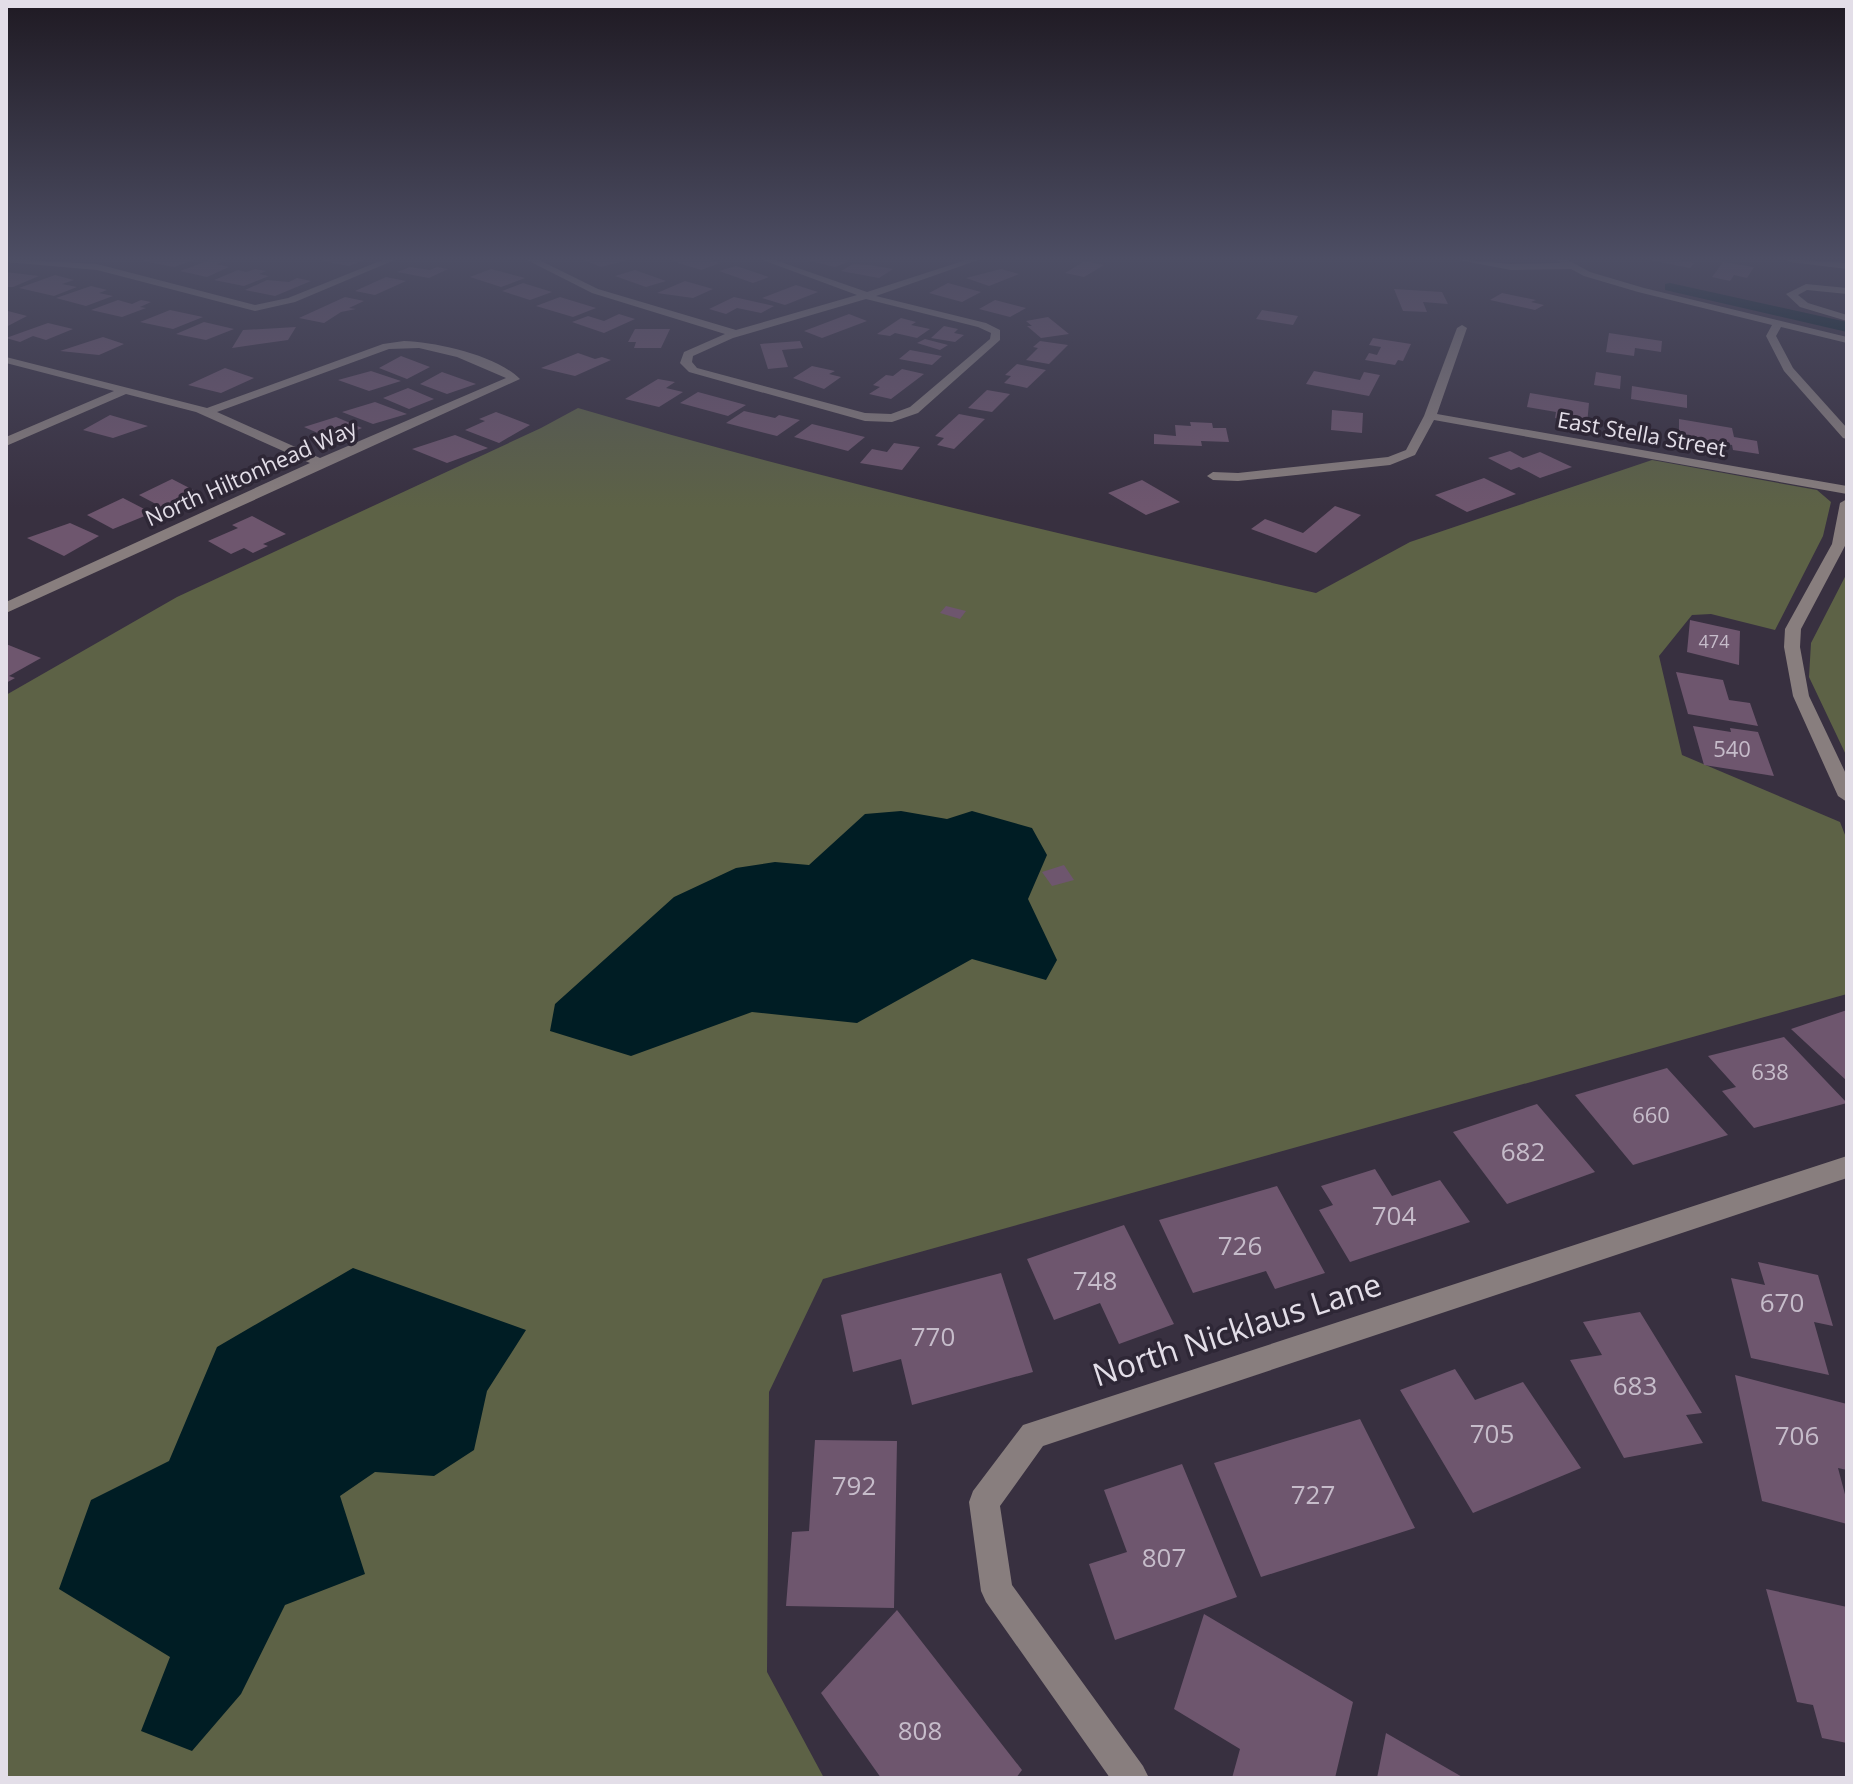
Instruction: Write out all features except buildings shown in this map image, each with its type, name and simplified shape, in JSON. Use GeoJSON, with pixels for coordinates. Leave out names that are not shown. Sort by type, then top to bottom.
{"type":"FeatureCollection","features":[{"type":"Feature","properties":{"kind":"street","name":"North Hiltonhead Way"},"geometry":{"type":"LineString","coordinates":[[207,412],[387,346],[409,342]]}},
{"type":"Feature","properties":{"kind":"street","name":"North Hiltonhead Way"},"geometry":{"type":"LineString","coordinates":[[6,608],[320,463],[514,379],[505,372],[427,343],[415,342]]}},
{"type":"Feature","properties":{"kind":"street"},"geometry":{"type":"LineString","coordinates":[[712,342],[688,354],[686,363],[693,370],[865,417],[892,418],[914,410],[992,342]]}},
{"type":"Feature","properties":{"kind":"street"},"geometry":{"type":"LineString","coordinates":[[1213,476],[1238,477],[1390,461],[1411,452],[1430,416],[1456,342]]}},
{"type":"Feature","properties":{"kind":"street"},"geometry":{"type":"LineString","coordinates":[[1774,342],[1788,369],[1847,435]]}},
{"type":"Feature","properties":{"kind":"street"},"geometry":{"type":"LineString","coordinates":[[6,360],[207,412],[320,463]]}},
{"type":"Feature","properties":{"kind":"street"},"geometry":{"type":"LineString","coordinates":[[6,442],[125,390]]}},
{"type":"Feature","properties":{"kind":"street","name":"East Stella Street"},"geometry":{"type":"LineString","coordinates":[[1430,416],[1847,490]]}},
{"type":"Feature","properties":{"kind":"street"},"geometry":{"type":"LineString","coordinates":[[1847,503],[1839,544],[1793,629],[1792,647],[1801,696],[1847,796]]}},
{"type":"Feature","properties":{"kind":"street","name":"North Nicklaus Lane"},"geometry":{"type":"LineString","coordinates":[[1131,1778],[997,1591],[984,1502],[1033,1435],[1847,1167]]}},
{"type":"Feature","properties":{"kind":"green space"},"geometry":{"type":"Polygon","coordinates":[[[578,408],[854,483],[1316,593],[1410,542],[1652,460],[1817,490],[1831,502],[1823,536],[1775,630],[1711,614],[1692,615],[1659,656],[1682,755],[1840,822],[1847,840],[1847,994],[823,1279],[769,1392],[767,1672],[824,1778],[6,1778],[6,695],[177,597],[578,408]]]}},
{"type":"Feature","properties":{"kind":"green space"},"geometry":{"type":"Polygon","coordinates":[[[1847,573],[1847,757],[1809,677],[1811,643],[1847,573]]]}},
{"type":"Feature","properties":{"kind":"water"},"geometry":{"type":"Polygon","coordinates":[[[901,811],[947,819],[972,811],[1032,828],[1047,855],[1028,899],[1057,960],[1046,980],[972,959],[857,1023],[752,1012],[631,1056],[550,1031],[555,1004],[674,897],[736,868],[775,862],[809,865],[865,814],[901,811]]]}},
{"type":"Feature","properties":{"kind":"water"},"geometry":{"type":"Polygon","coordinates":[[[353,1268],[526,1330],[487,1391],[474,1450],[434,1476],[375,1472],[340,1496],[365,1574],[285,1605],[241,1694],[192,1751],[141,1731],[170,1657],[59,1589],[91,1500],[169,1461],[217,1347],[353,1268]]]}}]}
